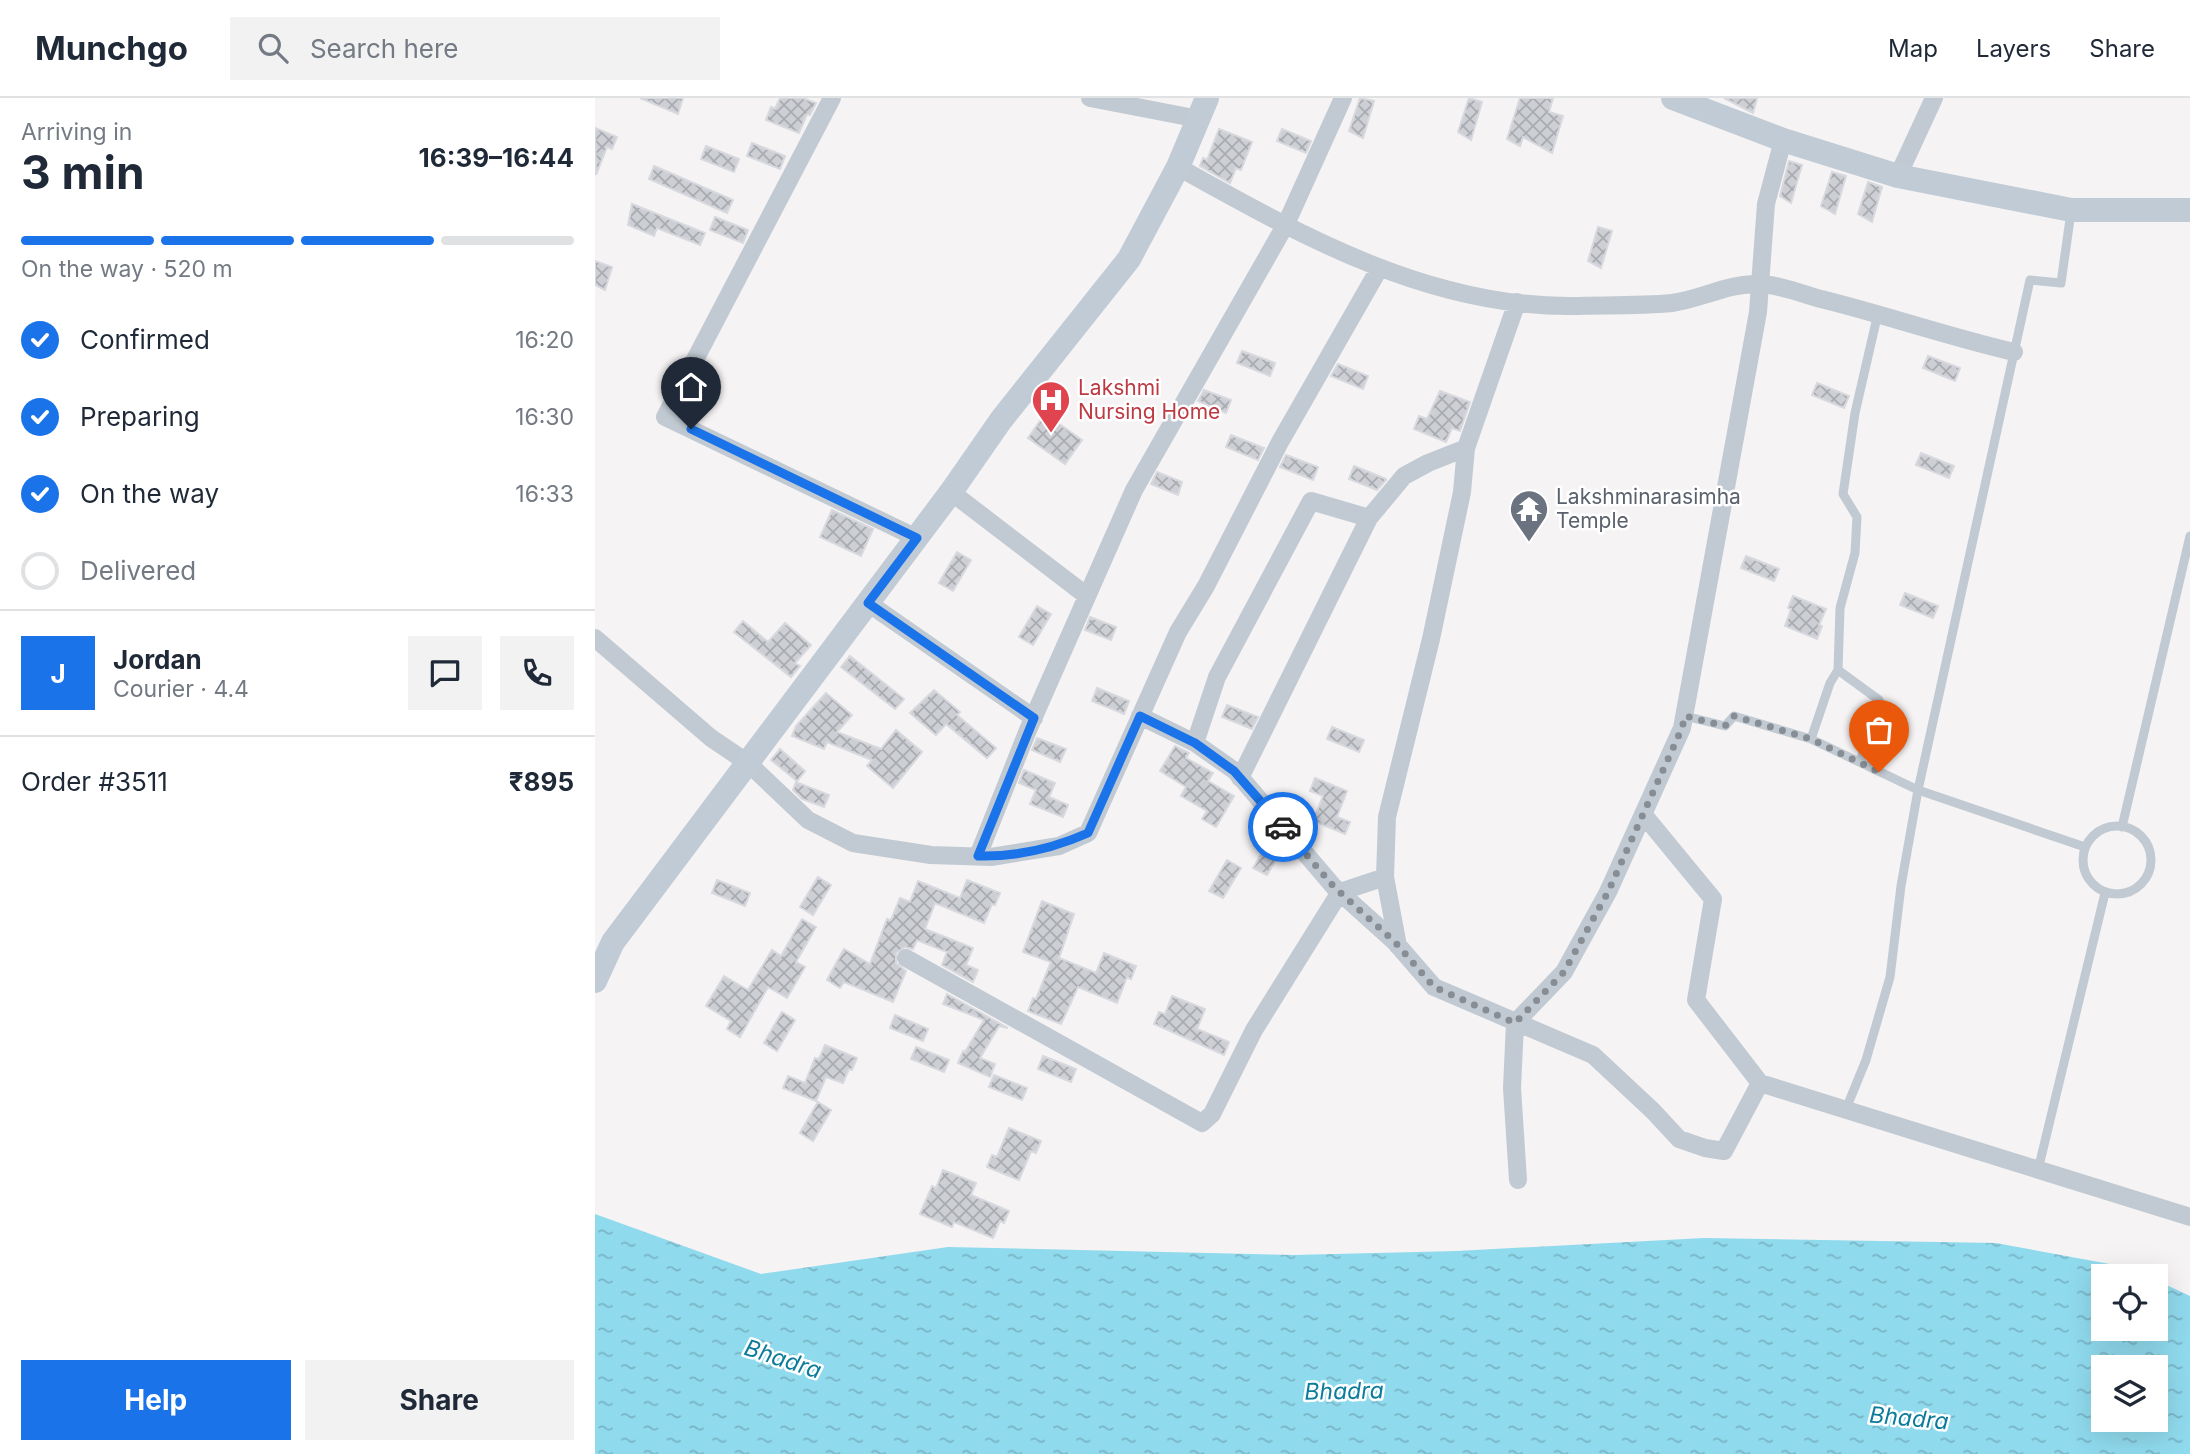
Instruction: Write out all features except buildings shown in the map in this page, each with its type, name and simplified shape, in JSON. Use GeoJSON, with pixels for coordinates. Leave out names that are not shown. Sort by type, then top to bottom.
{"type":"FeatureCollection","features":[{"type":"Feature","properties":{"kind":"main road"},"geometry":{"type":"LineString","coordinates":[[1674,98],[1783,140],[1898,176],[2071,210],[2190,210]]}},
{"type":"Feature","properties":{"kind":"main road"},"geometry":{"type":"LineString","coordinates":[[595,981],[613,942],[917,538],[1001,419],[1129,259],[1178,167],[1203,108]]}},
{"type":"Feature","properties":{"kind":"street"},"geometry":{"type":"LineString","coordinates":[[832,98],[666,417],[917,538]]}},
{"type":"Feature","properties":{"kind":"street"},"geometry":{"type":"LineString","coordinates":[[1090,98],[1203,108]]}},
{"type":"Feature","properties":{"kind":"street"},"geometry":{"type":"LineString","coordinates":[[978,856],[1034,718],[1134,490],[1286,224],[1343,98]]}},
{"type":"Feature","properties":{"kind":"street"},"geometry":{"type":"LineString","coordinates":[[1898,176],[1934,98]]}},
{"type":"Feature","properties":{"kind":"street"},"geometry":{"type":"LineString","coordinates":[[1518,1180],[1512,1088],[1515,1023],[1564,972],[1608,892],[1682,728],[1755,325],[1766,204],[1783,140]]}},
{"type":"Feature","properties":{"kind":"street"},"geometry":{"type":"LineString","coordinates":[[1178,167],[1251,208],[1379,269],[1445,291],[1494,300],[1568,306],[1674,303],[1712,291],[1760,284],[1878,313],[1963,340],[2014,352]]}},
{"type":"Feature","properties":{"kind":"street"},"geometry":{"type":"LineString","coordinates":[[595,638],[711,738],[748,763],[808,820],[853,843],[931,855],[991,857],[1059,846],[1088,833],[1178,632],[1206,586],[1280,442],[1379,269]]}},
{"type":"Feature","properties":{"kind":"street"},"geometry":{"type":"LineString","coordinates":[[1398,946],[1385,877],[1387,817],[1431,639],[1462,492],[1466,448],[1517,302]]}},
{"type":"Feature","properties":{"kind":"street"},"geometry":{"type":"LineString","coordinates":[[1240,778],[1369,518],[1403,476],[1466,448]]}},
{"type":"Feature","properties":{"kind":"street"},"geometry":{"type":"LineString","coordinates":[[951,492],[1087,596]]}},
{"type":"Feature","properties":{"kind":"street"},"geometry":{"type":"LineString","coordinates":[[1195,743],[1217,677],[1311,501],[1369,518]]}},
{"type":"Feature","properties":{"kind":"street"},"geometry":{"type":"LineString","coordinates":[[868,603],[1034,718]]}},
{"type":"Feature","properties":{"kind":"street"},"geometry":{"type":"LineString","coordinates":[[1140,716],[1195,743],[1234,771],[1340,892],[1398,946],[1434,987],[1593,1055],[1679,1139],[1724,1151],[1760,1083]]}},
{"type":"Feature","properties":{"kind":"street"},"geometry":{"type":"LineString","coordinates":[[1643,814],[1713,899],[1696,1000],[1760,1083],[2190,1217]]}},
{"type":"Feature","properties":{"kind":"street"},"geometry":{"type":"LineString","coordinates":[[906,958],[1202,1123],[1212,1114],[1254,1030],[1340,892],[1385,877]]}},
{"type":"Feature","properties":{"kind":"lane"},"geometry":{"type":"LineString","coordinates":[[1846,1110],[1866,1060],[1890,977],[1901,886],[1918,790],[2030,280],[2061,283],[2071,210]]}},
{"type":"Feature","properties":{"kind":"lane"},"geometry":{"type":"LineString","coordinates":[[1811,739],[1830,683],[1838,670],[1840,608],[1855,554],[1857,517],[1843,494],[1855,414],[1878,313]]}},
{"type":"Feature","properties":{"kind":"lane"},"geometry":{"type":"LineString","coordinates":[[2122,827],[2190,536]]}},
{"type":"Feature","properties":{"kind":"lane"},"geometry":{"type":"LineString","coordinates":[[1838,670],[1879,700],[1860,762]]}},
{"type":"Feature","properties":{"kind":"lane"},"geometry":{"type":"LineString","coordinates":[[1685,716],[1725,726],[1734,716],[1811,739],[1918,790],[2085,847]]}},
{"type":"Feature","properties":{"kind":"lane"},"geometry":{"type":"LineString","coordinates":[[2122,827],[2133,830],[2146,842],[2151,858],[2149,874],[2138,888],[2122,895],[2105,893],[2087,878],[2083,863],[2085,847],[2101,830],[2122,827]]}},
{"type":"Feature","properties":{"kind":"lane"},"geometry":{"type":"LineString","coordinates":[[2038,1170],[2105,893]]}},
{"type":"Feature","properties":{"kind":"water","name":"Bhadra"},"geometry":{"type":"Polygon","coordinates":[[[595,1214],[761,1274],[948,1247],[1294,1255],[1457,1251],[1704,1238],[1996,1243],[2110,1264],[2091,1264],[2091,1341],[2168,1341],[2168,1286],[2190,1296],[2190,1454],[595,1454],[595,1214]]]}},
{"type":"Feature","properties":{"kind":"way so far"},"geometry":{"type":"LineString","coordinates":[[1283,827],[1334,887],[1395,942],[1434,987],[1515,1023],[1564,972],[1608,892],[1685,716],[1725,726],[1734,716],[1811,739],[1879,772]]}},
{"type":"Feature","properties":{"kind":"place","name":"Lakshmi Nursing Home"},"geometry":{"type":"Point","coordinates":[1051,434]}},
{"type":"Feature","properties":{"kind":"place","name":"Lakshminarasimha Temple"},"geometry":{"type":"Point","coordinates":[1529,543]}},
{"type":"Feature","properties":{"kind":"route"},"geometry":{"type":"LineString","coordinates":[[691,429],[917,538],[868,603],[1034,718],[978,856],[991,857],[1059,846],[1088,833],[1140,716],[1195,743],[1234,771],[1283,827]]}}]}
